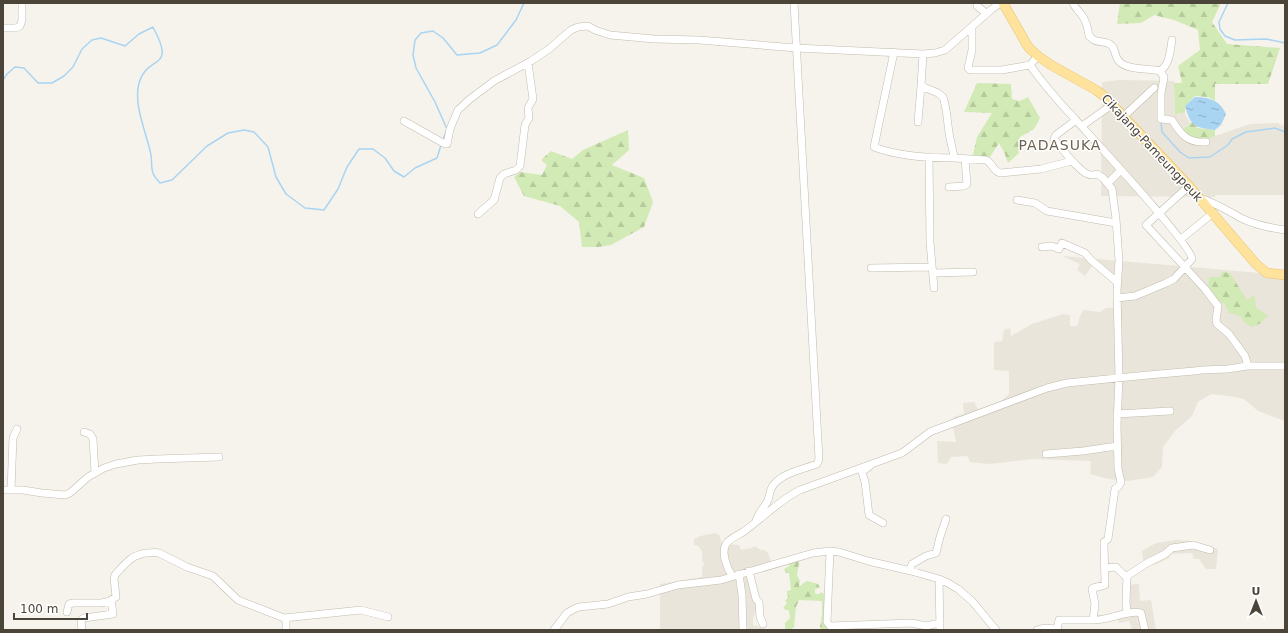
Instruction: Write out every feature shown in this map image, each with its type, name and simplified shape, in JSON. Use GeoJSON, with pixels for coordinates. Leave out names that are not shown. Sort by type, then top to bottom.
{"type":"FeatureCollection","features":[{"type":"Feature","properties":{"kind":"main road","name":"Cikajang-Pameungpeuk"},"geometry":{"type":"LineString","coordinates":[[1003,3],[1027,45],[1038,56],[1096,90],[1113,104],[1200,198],[1260,268],[1268,273],[1285,276]]}},
{"type":"Feature","properties":{"kind":"street"},"geometry":{"type":"LineString","coordinates":[[3,28],[16,28],[20,26],[22,20],[22,3]]}},
{"type":"Feature","properties":{"kind":"street"},"geometry":{"type":"LineString","coordinates":[[756,523],[757,516],[768,501],[770,490],[776,482],[789,474],[814,466],[819,459],[794,3]]}},
{"type":"Feature","properties":{"kind":"street"},"geometry":{"type":"LineString","coordinates":[[404,121],[447,144],[450,129],[458,110],[494,81],[528,63],[549,49],[571,30],[578,27],[591,27],[595,30],[610,35],[796,48],[923,54],[945,50],[972,28],[986,13],[1000,3]]}},
{"type":"Feature","properties":{"kind":"street"},"geometry":{"type":"LineString","coordinates":[[1073,3],[1082,15],[1088,28],[1089,36],[1094,40],[1104,41],[1112,45],[1119,61],[1125,66],[1136,69],[1160,71],[1164,77],[1161,94],[1161,119],[1172,120],[1178,129],[1190,141],[1206,142]]}},
{"type":"Feature","properties":{"kind":"street"},"geometry":{"type":"LineString","coordinates":[[977,6],[986,13]]}},
{"type":"Feature","properties":{"kind":"street"},"geometry":{"type":"LineString","coordinates":[[972,28],[972,50],[968,68],[970,70],[1002,70],[1030,65],[1038,56]]}},
{"type":"Feature","properties":{"kind":"street"},"geometry":{"type":"LineString","coordinates":[[1160,71],[1169,60],[1172,40]]}},
{"type":"Feature","properties":{"kind":"street"},"geometry":{"type":"LineString","coordinates":[[894,52],[874,147],[912,156],[986,160],[990,162],[996,171],[1001,173],[1041,169],[1072,161]]}},
{"type":"Feature","properties":{"kind":"street"},"geometry":{"type":"LineString","coordinates":[[918,122],[923,54]]}},
{"type":"Feature","properties":{"kind":"street"},"geometry":{"type":"LineString","coordinates":[[478,214],[494,200],[500,178],[504,174],[516,170],[520,166],[525,125],[529,118],[528,108],[533,99],[528,63]]}},
{"type":"Feature","properties":{"kind":"street"},"geometry":{"type":"LineString","coordinates":[[1030,65],[1048,89],[1181,239],[1192,257],[1192,259],[1174,279],[1135,296],[1117,298]]}},
{"type":"Feature","properties":{"kind":"street"},"geometry":{"type":"LineString","coordinates":[[921,86],[938,93],[943,97],[947,112],[949,136],[953,148],[954,158]]}},
{"type":"Feature","properties":{"kind":"street"},"geometry":{"type":"LineString","coordinates":[[1124,116],[1154,88]]}},
{"type":"Feature","properties":{"kind":"street"},"geometry":{"type":"LineString","coordinates":[[1082,126],[1113,104]]}},
{"type":"Feature","properties":{"kind":"street"},"geometry":{"type":"LineString","coordinates":[[1076,120],[1056,135],[1054,139],[1072,161],[1088,175],[1092,176],[1098,174],[1104,178],[1112,189],[1119,260],[1117,282],[1119,378],[1117,446],[1120,482],[1118,487],[1115,489],[1108,539],[1104,542],[1105,585],[1092,589],[1095,604],[1093,620]]}},
{"type":"Feature","properties":{"kind":"street"},"geometry":{"type":"LineString","coordinates":[[930,157],[930,238],[934,288]]}},
{"type":"Feature","properties":{"kind":"street"},"geometry":{"type":"LineString","coordinates":[[949,187],[964,186],[967,184],[965,159]]}},
{"type":"Feature","properties":{"kind":"street"},"geometry":{"type":"LineString","coordinates":[[1108,183],[1121,170]]}},
{"type":"Feature","properties":{"kind":"street"},"geometry":{"type":"LineString","coordinates":[[1189,186],[1158,213],[1146,225],[1146,227],[1205,289],[1210,298],[1217,304],[1217,324],[1229,334],[1246,356],[1248,366]]}},
{"type":"Feature","properties":{"kind":"street"},"geometry":{"type":"LineString","coordinates":[[1200,198],[1214,202],[1243,219],[1285,230]]}},
{"type":"Feature","properties":{"kind":"street"},"geometry":{"type":"LineString","coordinates":[[1017,200],[1036,203],[1047,210],[1116,223]]}},
{"type":"Feature","properties":{"kind":"street"},"geometry":{"type":"LineString","coordinates":[[1181,239],[1213,213]]}},
{"type":"Feature","properties":{"kind":"street"},"geometry":{"type":"LineString","coordinates":[[1042,247],[1051,246],[1059,249],[1062,243],[1084,252],[1091,260],[1117,282]]}},
{"type":"Feature","properties":{"kind":"street"},"geometry":{"type":"LineString","coordinates":[[871,268],[973,272]]}},
{"type":"Feature","properties":{"kind":"street"},"geometry":{"type":"LineString","coordinates":[[742,630],[742,595],[736,575],[726,564],[724,550],[725,546],[727,542],[756,523],[792,494],[800,490],[902,453],[935,430],[1047,388],[1067,383],[1202,370],[1228,369],[1248,366],[1285,366]]}},
{"type":"Feature","properties":{"kind":"street"},"geometry":{"type":"LineString","coordinates":[[1117,414],[1170,411]]}},
{"type":"Feature","properties":{"kind":"street"},"geometry":{"type":"LineString","coordinates":[[17,429],[13,438],[7,490],[23,490],[42,494],[65,495],[70,493],[88,477],[95,473],[104,468],[126,461],[179,457],[218,457]]}},
{"type":"Feature","properties":{"kind":"street"},"geometry":{"type":"LineString","coordinates":[[84,432],[90,434],[93,439],[95,473]]}},
{"type":"Feature","properties":{"kind":"street"},"geometry":{"type":"LineString","coordinates":[[1046,454],[1084,451],[1117,446]]}},
{"type":"Feature","properties":{"kind":"street"},"geometry":{"type":"LineString","coordinates":[[874,463],[862,472],[866,482],[869,515],[883,523]]}},
{"type":"Feature","properties":{"kind":"street"},"geometry":{"type":"LineString","coordinates":[[910,571],[912,564],[926,556],[936,553],[946,519]]}},
{"type":"Feature","properties":{"kind":"street"},"geometry":{"type":"LineString","coordinates":[[1127,614],[1127,576],[1172,548],[1191,545],[1210,550]]}},
{"type":"Feature","properties":{"kind":"street"},"geometry":{"type":"LineString","coordinates":[[830,551],[828,622],[830,626],[912,623],[940,627],[939,579]]}},
{"type":"Feature","properties":{"kind":"street"},"geometry":{"type":"LineString","coordinates":[[554,630],[567,613],[574,608],[608,604],[628,597],[647,594],[672,586],[716,581],[813,553],[830,551],[839,552],[939,579],[958,589],[972,601],[996,630]]}},
{"type":"Feature","properties":{"kind":"street"},"geometry":{"type":"LineString","coordinates":[[67,612],[69,604],[102,603],[111,601],[111,599],[116,597],[114,583],[115,575],[135,556],[155,552],[160,553],[187,567],[213,576],[238,600],[284,618],[362,610],[388,617]]}},
{"type":"Feature","properties":{"kind":"street"},"geometry":{"type":"LineString","coordinates":[[1104,568],[1116,567],[1127,578]]}},
{"type":"Feature","properties":{"kind":"street"},"geometry":{"type":"LineString","coordinates":[[749,571],[756,599],[759,602],[760,617],[763,624]]}},
{"type":"Feature","properties":{"kind":"street"},"geometry":{"type":"LineString","coordinates":[[82,630],[81,620],[84,618],[113,614],[111,601]]}},
{"type":"Feature","properties":{"kind":"street"},"geometry":{"type":"LineString","coordinates":[[1037,630],[1044,628],[1057,629],[1058,621],[1060,620],[1107,619],[1138,612],[1141,613],[1145,630]]}},
{"type":"Feature","properties":{"kind":"street"},"geometry":{"type":"LineString","coordinates":[[284,618],[286,621],[286,630]]}},
{"type":"Feature","properties":{"kind":"shaded area"},"geometry":{"type":"Polygon","coordinates":[[[1119,80],[1174,81],[1175,115],[1184,112],[1190,123],[1182,130],[1202,142],[1250,124],[1278,123],[1285,127],[1285,195],[1215,195],[1215,197],[1101,196],[1102,82],[1119,80]]]}},
{"type":"Feature","properties":{"kind":"shaded area"},"geometry":{"type":"Polygon","coordinates":[[[1062,256],[1285,275],[1285,421],[1258,411],[1244,399],[1211,394],[1198,402],[1192,416],[1175,431],[1163,447],[1162,467],[1153,477],[1128,481],[1108,479],[1090,474],[1091,461],[1033,459],[989,464],[970,462],[968,456],[951,457],[947,464],[938,463],[937,441],[956,442],[953,428],[953,417],[964,414],[963,403],[974,402],[980,413],[994,408],[1009,394],[1009,371],[994,370],[994,342],[1002,341],[1004,330],[1010,328],[1011,336],[1032,324],[1063,314],[1070,315],[1070,326],[1077,326],[1083,310],[1100,312],[1106,308],[1116,308],[1113,283],[1092,266],[1085,276],[1077,270],[1080,264],[1062,256]]]}},
{"type":"Feature","properties":{"kind":"shaded area"},"geometry":{"type":"Polygon","coordinates":[[[716,533],[720,536],[721,542],[724,544],[739,545],[741,550],[755,546],[768,553],[774,568],[753,575],[756,611],[753,618],[753,625],[764,628],[764,630],[660,630],[660,584],[702,577],[702,567],[704,562],[702,561],[702,552],[697,545],[694,545],[694,539],[700,536],[716,533]]]}},
{"type":"Feature","properties":{"kind":"shaded area"},"geometry":{"type":"Polygon","coordinates":[[[1176,540],[1191,541],[1218,549],[1216,569],[1206,569],[1199,559],[1194,559],[1192,553],[1171,554],[1169,558],[1154,565],[1150,559],[1143,560],[1142,551],[1156,543],[1176,540]]]}},
{"type":"Feature","properties":{"kind":"shaded area"},"geometry":{"type":"Polygon","coordinates":[[[1139,584],[1140,601],[1151,600],[1156,630],[1132,630],[1129,621],[1119,623],[1117,616],[1127,611],[1126,585],[1139,584]]]}},
{"type":"Feature","properties":{"kind":"green space"},"geometry":{"type":"Polygon","coordinates":[[[1120,3],[1221,3],[1212,22],[1227,44],[1280,48],[1268,84],[1215,84],[1215,101],[1208,97],[1195,96],[1185,106],[1185,114],[1183,112],[1175,115],[1174,83],[1182,83],[1178,66],[1200,50],[1198,30],[1174,20],[1154,15],[1141,23],[1117,24],[1120,3]]]}},
{"type":"Feature","properties":{"kind":"green space"},"geometry":{"type":"Polygon","coordinates":[[[977,83],[1011,84],[1012,99],[1020,101],[1028,97],[1040,118],[1034,129],[1020,137],[1019,153],[1008,163],[999,143],[990,157],[973,155],[977,137],[992,113],[964,112],[977,83]]]}},
{"type":"Feature","properties":{"kind":"green space"},"geometry":{"type":"Polygon","coordinates":[[[1192,122],[1198,128],[1215,130],[1215,136],[1202,142],[1191,138],[1182,130],[1192,122]]]}},
{"type":"Feature","properties":{"kind":"green space"},"geometry":{"type":"Polygon","coordinates":[[[628,130],[629,150],[612,165],[644,178],[653,202],[644,227],[611,245],[582,247],[579,222],[560,206],[524,196],[514,177],[520,172],[542,175],[547,165],[541,160],[551,151],[572,159],[583,150],[628,130]]]}},
{"type":"Feature","properties":{"kind":"green space"},"geometry":{"type":"Polygon","coordinates":[[[1222,272],[1230,273],[1247,300],[1255,295],[1256,308],[1268,315],[1261,323],[1252,327],[1244,322],[1240,316],[1229,313],[1224,303],[1213,300],[1208,289],[1209,277],[1220,277],[1222,272]]]}},
{"type":"Feature","properties":{"kind":"green space"},"geometry":{"type":"Polygon","coordinates":[[[800,558],[797,575],[800,581],[799,587],[807,581],[818,584],[820,588],[815,589],[815,593],[819,594],[822,592],[826,596],[826,629],[821,630],[820,627],[822,601],[799,600],[796,607],[794,627],[790,630],[785,630],[785,623],[790,618],[789,611],[783,608],[787,603],[785,601],[788,597],[787,591],[791,590],[789,573],[786,573],[784,569],[789,566],[790,561],[800,558]]]}},
{"type":"Feature","properties":{"kind":"water"},"geometry":{"type":"Polygon","coordinates":[[[1195,97],[1213,100],[1223,109],[1226,114],[1221,125],[1215,130],[1198,127],[1194,125],[1189,118],[1185,106],[1195,97]]]}},
{"type":"Feature","properties":{"kind":"waterway"},"geometry":{"type":"LineString","coordinates":[[443,140],[447,129],[435,102],[416,68],[413,55],[415,40],[421,33],[433,31],[443,38],[457,55],[480,53],[497,45],[516,20],[524,3]]}},
{"type":"Feature","properties":{"kind":"waterway"},"geometry":{"type":"LineString","coordinates":[[1228,3],[1219,22],[1220,29],[1225,36],[1235,40],[1266,39],[1285,43]]}},
{"type":"Feature","properties":{"kind":"waterway"},"geometry":{"type":"LineString","coordinates":[[3,80],[15,67],[24,68],[38,83],[52,83],[64,76],[73,67],[82,49],[92,40],[101,38],[125,46],[139,34],[153,27],[160,41],[162,51],[161,57],[143,74],[139,83],[138,101],[141,119],[151,155],[152,171],[154,176],[160,183],[172,180],[207,146],[228,133],[244,130],[254,132],[268,147],[276,177],[286,194],[305,208],[324,210],[338,189],[347,167],[359,149],[373,149],[385,158],[394,171],[404,177],[415,168],[437,158],[441,145]]}},
{"type":"Feature","properties":{"kind":"waterway"},"geometry":{"type":"LineString","coordinates":[[1161,122],[1162,132],[1180,152],[1189,158],[1210,157],[1228,145],[1232,139],[1246,132],[1275,128],[1285,132]]}},
{"type":"Feature","properties":{"kind":"district","name":"PADASUKA"},"geometry":{"type":"Point","coordinates":[1060,145]}}]}
